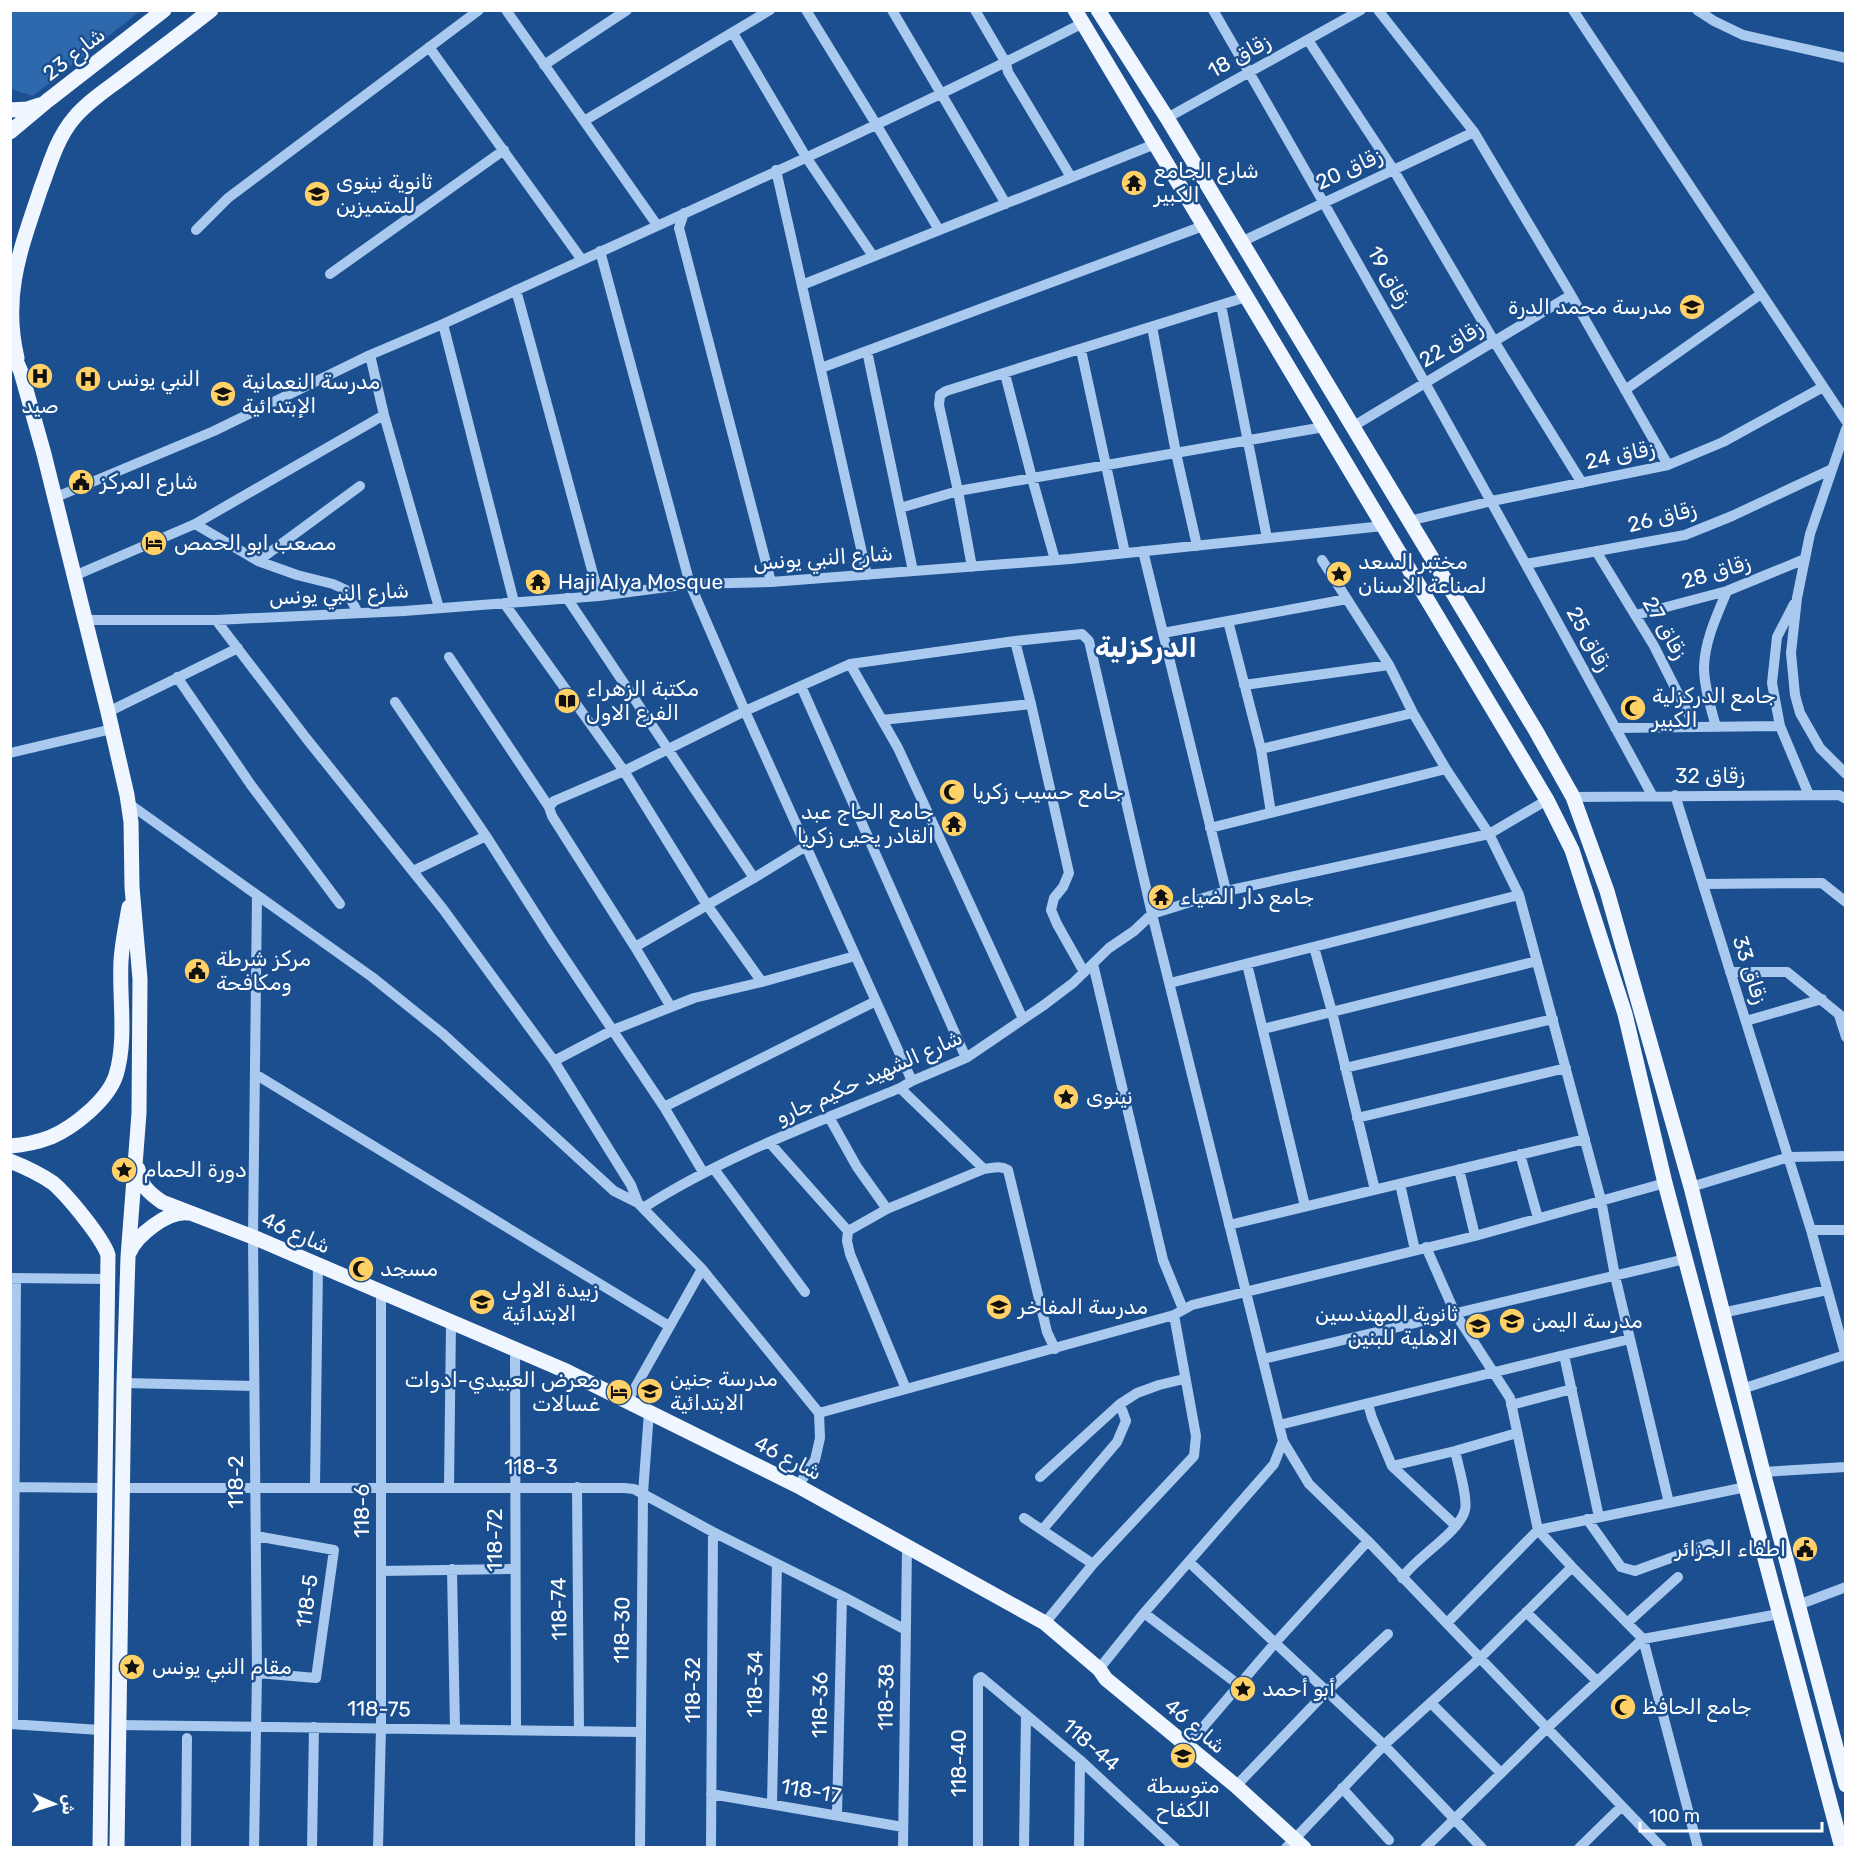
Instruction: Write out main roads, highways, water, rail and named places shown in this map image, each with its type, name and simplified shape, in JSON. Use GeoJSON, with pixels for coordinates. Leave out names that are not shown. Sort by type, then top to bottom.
{"type":"FeatureCollection","features":[{"type":"Feature","properties":{"kind":"main road","name":"شارع 23"},"geometry":{"type":"LineString","coordinates":[[10,132],[164,10]]}},
{"type":"Feature","properties":{"kind":"main road"},"geometry":{"type":"LineString","coordinates":[[117,1848],[121,1488],[128,1257],[137,1143],[140,979],[132,887],[130,822],[128,802],[108,712],[21,372],[13,333],[11,303],[12,285],[21,248],[63,134],[74,118],[95,98],[211,10]]}},
{"type":"Feature","properties":{"kind":"main road"},"geometry":{"type":"LineString","coordinates":[[1098,10],[1167,118],[1536,731],[1573,797],[1607,891],[1691,1187],[1845,1785]]}},
{"type":"Feature","properties":{"kind":"main road"},"geometry":{"type":"LineString","coordinates":[[1079,17],[1547,800],[1572,850],[1625,1014],[1665,1183],[1842,1848]]}},
{"type":"Feature","properties":{"kind":"main road"},"geometry":{"type":"LineString","coordinates":[[10,110],[27,109],[47,101]]}},
{"type":"Feature","properties":{"kind":"main road"},"geometry":{"type":"LineString","coordinates":[[10,347],[21,372]]}},
{"type":"Feature","properties":{"kind":"main road"},"geometry":{"type":"LineString","coordinates":[[10,1146],[38,1141],[63,1130],[94,1107],[109,1090],[116,1076],[119,1058],[121,961],[132,887]]}},
{"type":"Feature","properties":{"kind":"main road","name":"شارع 46"},"geometry":{"type":"LineString","coordinates":[[137,1143],[140,1179],[150,1194],[162,1202],[253,1237],[566,1371],[798,1486],[1045,1623],[1099,1669],[1106,1679],[1236,1786],[1295,1845]]}},
{"type":"Feature","properties":{"kind":"main road"},"geometry":{"type":"LineString","coordinates":[[10,1161],[29,1169],[55,1185],[94,1230],[108,1255],[100,1848]]}},
{"type":"Feature","properties":{"kind":"main road"},"geometry":{"type":"LineString","coordinates":[[128,1257],[135,1242],[142,1234],[173,1215],[180,1212],[188,1213]]}},
{"type":"Feature","properties":{"kind":"place","name":"شارع الجامع الكبير"},"geometry":{"type":"Point","coordinates":[1134,183]}},
{"type":"Feature","properties":{"kind":"place","name":"ثانوية نينوى للمتميزين"},"geometry":{"type":"Point","coordinates":[317,194]}},
{"type":"Feature","properties":{"kind":"place","name":"مدرسة محمد الدرة"},"geometry":{"type":"Point","coordinates":[1692,307]}},
{"type":"Feature","properties":{"kind":"place","name":"صيد"},"geometry":{"type":"Point","coordinates":[40,376]}},
{"type":"Feature","properties":{"kind":"place","name":"النبي يونس"},"geometry":{"type":"Point","coordinates":[88,379]}},
{"type":"Feature","properties":{"kind":"place","name":"مدرسة النعمانية الإبتدائية"},"geometry":{"type":"Point","coordinates":[223,394]}},
{"type":"Feature","properties":{"kind":"place","name":"شارع المركز"},"geometry":{"type":"Point","coordinates":[81,482]}},
{"type":"Feature","properties":{"kind":"place","name":"مصعب ابو الحمص"},"geometry":{"type":"Point","coordinates":[154,543]}},
{"type":"Feature","properties":{"kind":"place","name":"مختبر السعد لصناعة الاسنان"},"geometry":{"type":"Point","coordinates":[1339,574]}},
{"type":"Feature","properties":{"kind":"place","name":"Haji Alya Mosque"},"geometry":{"type":"Point","coordinates":[538,582]}},
{"type":"Feature","properties":{"kind":"place","name":"مكتبة الزهراء الفرع الاول"},"geometry":{"type":"Point","coordinates":[567,701]}},
{"type":"Feature","properties":{"kind":"place","name":"جامع الدركزلية الكبير"},"geometry":{"type":"Point","coordinates":[1633,708]}},
{"type":"Feature","properties":{"kind":"place","name":"جامع حسيب زكريا"},"geometry":{"type":"Point","coordinates":[952,792]}},
{"type":"Feature","properties":{"kind":"place","name":"جامع الحاج عبد القادر يحيى زكريا"},"geometry":{"type":"Point","coordinates":[954,824]}},
{"type":"Feature","properties":{"kind":"place","name":"جامع دار الضياء"},"geometry":{"type":"Point","coordinates":[1161,897]}},
{"type":"Feature","properties":{"kind":"place","name":"مركز شرطة ومكافحة"},"geometry":{"type":"Point","coordinates":[197,971]}},
{"type":"Feature","properties":{"kind":"place","name":"نينوى"},"geometry":{"type":"Point","coordinates":[1066,1097]}},
{"type":"Feature","properties":{"kind":"place","name":"دورة الحمام"},"geometry":{"type":"Point","coordinates":[124,1170]}},
{"type":"Feature","properties":{"kind":"place","name":"مسجد"},"geometry":{"type":"Point","coordinates":[361,1269]}},
{"type":"Feature","properties":{"kind":"place","name":"زبيدة الاولى الابتدائية"},"geometry":{"type":"Point","coordinates":[482,1302]}},
{"type":"Feature","properties":{"kind":"place","name":"مدرسة المفاخر"},"geometry":{"type":"Point","coordinates":[999,1307]}},
{"type":"Feature","properties":{"kind":"place","name":"مدرسة اليمن"},"geometry":{"type":"Point","coordinates":[1512,1321]}},
{"type":"Feature","properties":{"kind":"place","name":"ثانوية المهندسين الاهلية للبنين"},"geometry":{"type":"Point","coordinates":[1478,1326]}},
{"type":"Feature","properties":{"kind":"place","name":"مدرسة جنين الابتدائية"},"geometry":{"type":"Point","coordinates":[650,1391]}},
{"type":"Feature","properties":{"kind":"place","name":"معرض العبيدي-ادوات غسالات"},"geometry":{"type":"Point","coordinates":[619,1392]}},
{"type":"Feature","properties":{"kind":"place","name":"اطفاء الجزائر"},"geometry":{"type":"Point","coordinates":[1805,1549]}},
{"type":"Feature","properties":{"kind":"place","name":"مقام النبي يونس"},"geometry":{"type":"Point","coordinates":[132,1667]}},
{"type":"Feature","properties":{"kind":"place","name":"أبو أحمد"},"geometry":{"type":"Point","coordinates":[1243,1689]}},
{"type":"Feature","properties":{"kind":"place","name":"جامع الحافظ"},"geometry":{"type":"Point","coordinates":[1623,1707]}},
{"type":"Feature","properties":{"kind":"place","name":"متوسطة الكفاح"},"geometry":{"type":"Point","coordinates":[1183,1756]}},
{"type":"Feature","properties":{"kind":"district","name":"الدركزلية"},"geometry":{"type":"Point","coordinates":[1146,648]}}]}
